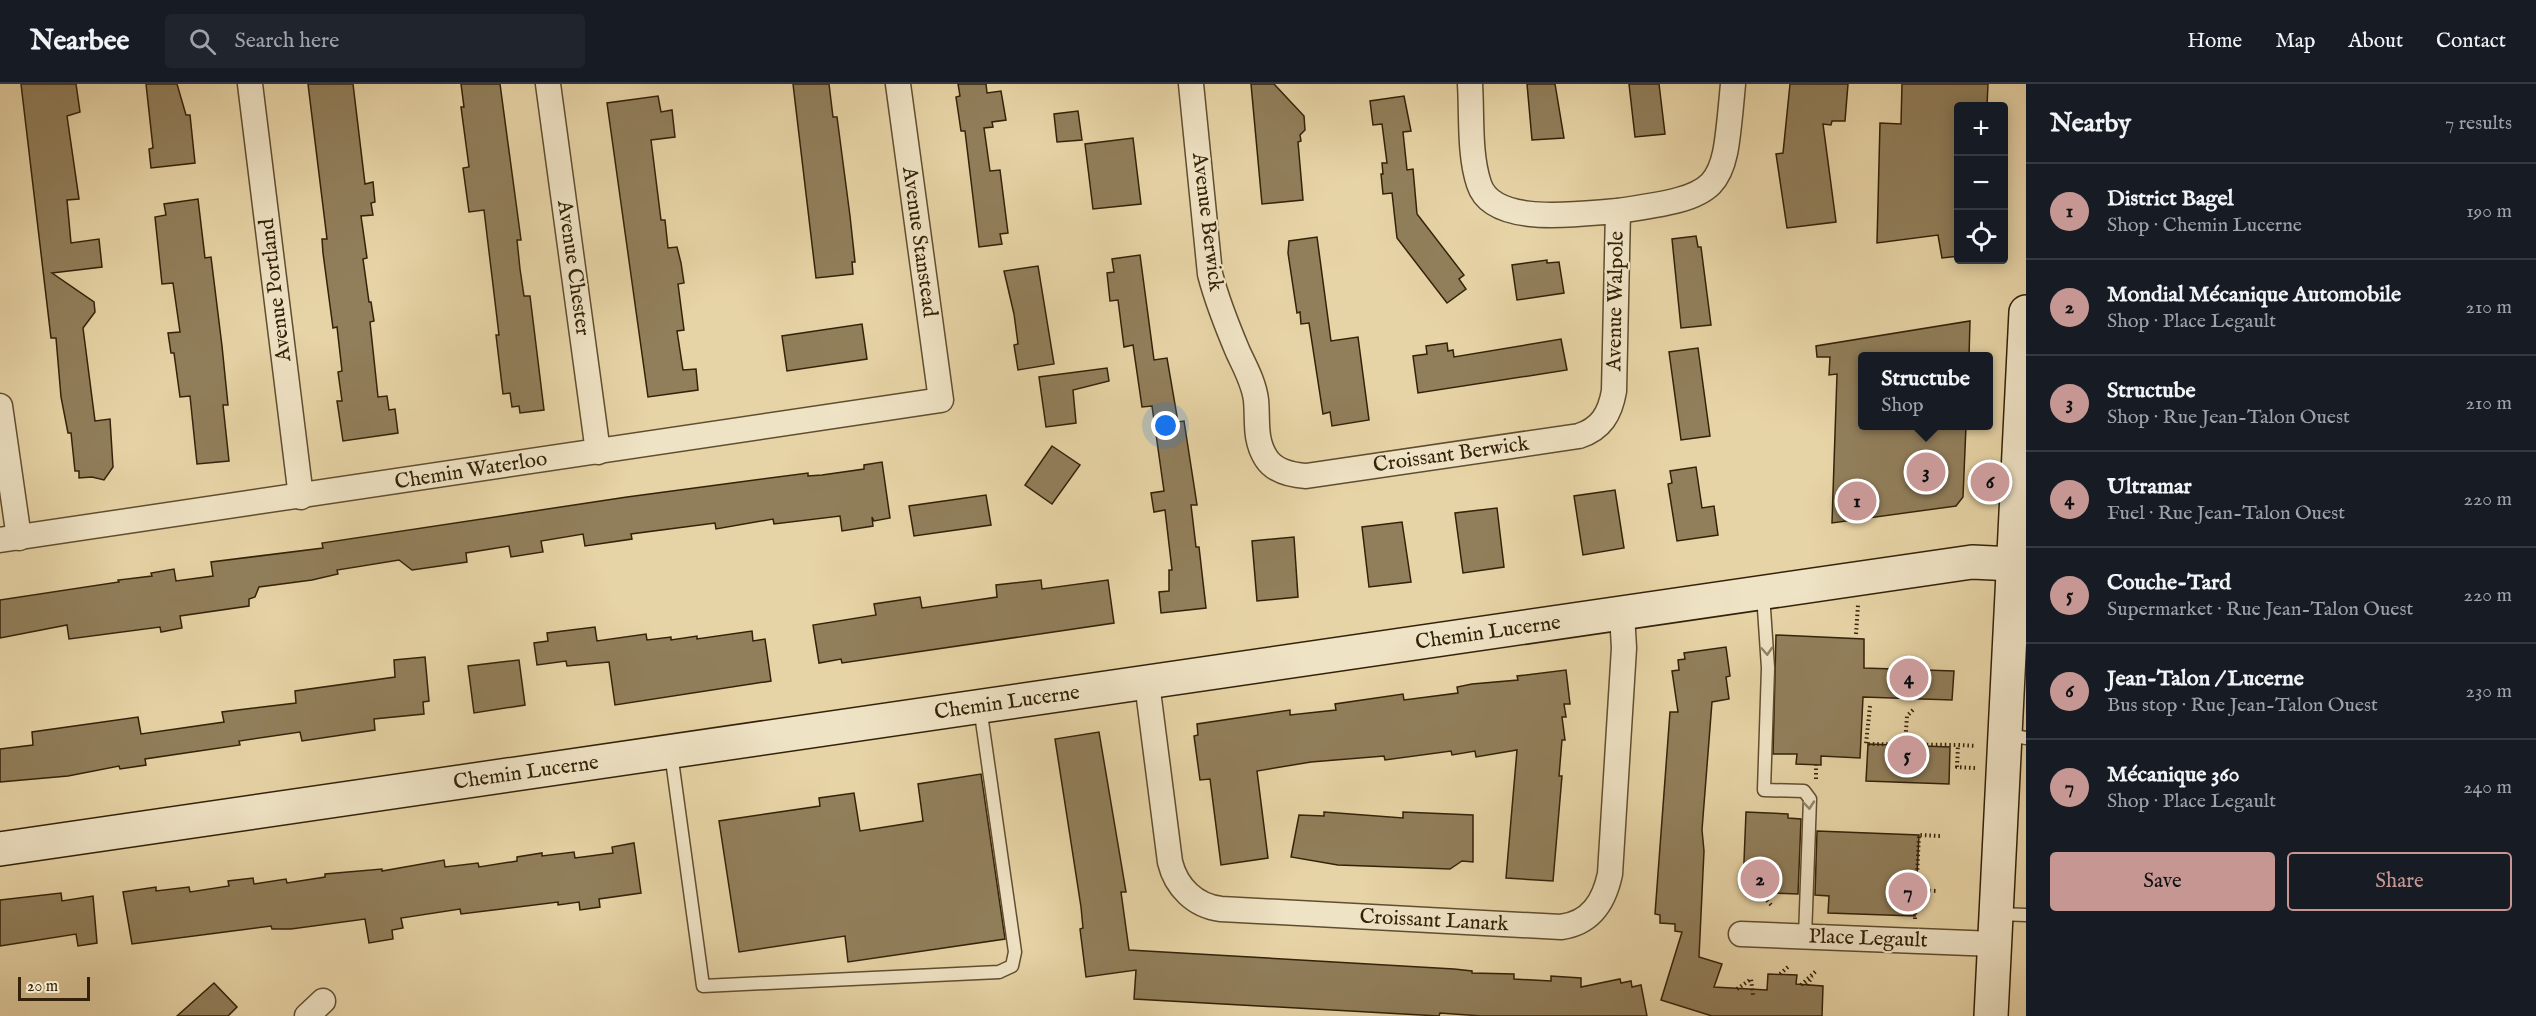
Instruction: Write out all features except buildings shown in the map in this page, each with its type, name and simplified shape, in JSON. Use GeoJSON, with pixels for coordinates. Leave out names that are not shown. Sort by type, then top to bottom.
{"type":"FeatureCollection","features":[{"type":"Feature","properties":{"kind":"main road"},"geometry":{"type":"LineString","coordinates":[[1991,1016],[2006,924],[2003,739],[2026,312]]}},
{"type":"Feature","properties":{"kind":"main road","name":"Chemin Lucerne"},"geometry":{"type":"LineString","coordinates":[[0,849],[1972,562],[2014,564]]}},
{"type":"Feature","properties":{"kind":"street","name":"Avenue Portland"},"geometry":{"type":"LineString","coordinates":[[250,84],[301,496]]}},
{"type":"Feature","properties":{"kind":"street","name":"Avenue Chester"},"geometry":{"type":"LineString","coordinates":[[548,84],[598,452]]}},
{"type":"Feature","properties":{"kind":"street","name":"Avenue Stanstead"},"geometry":{"type":"LineString","coordinates":[[898,84],[941,400]]}},
{"type":"Feature","properties":{"kind":"street","name":"Avenue Berwick"},"geometry":{"type":"LineString","coordinates":[[1191,84],[1210,274],[1221,312],[1251,381],[1256,399],[1257,435],[1267,460]]}},
{"type":"Feature","properties":{"kind":"street","name":"Avenue Walpole"},"geometry":{"type":"LineString","coordinates":[[1470,84],[1475,171],[1479,187],[1486,199],[1499,208],[1518,213],[1618,211],[1614,392]]}},
{"type":"Feature","properties":{"kind":"street"},"geometry":{"type":"LineString","coordinates":[[1618,211],[1680,201],[1707,189],[1716,180],[1726,157],[1733,84]]}},
{"type":"Feature","properties":{"kind":"street","name":"Croissant Berwick"},"geometry":{"type":"LineString","coordinates":[[1267,460],[1284,472],[1306,476],[1561,439],[1589,432],[1598,426],[1607,415],[1614,392]]}},
{"type":"Feature","properties":{"kind":"street","name":"Chemin Waterloo"},"geometry":{"type":"LineString","coordinates":[[9,539],[941,400]]}},
{"type":"Feature","properties":{"kind":"street"},"geometry":{"type":"LineString","coordinates":[[0,406],[9,539]]}},
{"type":"Feature","properties":{"kind":"street","name":"Croissant Lanark"},"geometry":{"type":"LineString","coordinates":[[1147,683],[1172,870],[1179,884],[1197,901],[1221,909],[1561,927],[1578,923],[1592,913],[1606,892],[1610,874],[1624,648],[1622,614]]}},
{"type":"Feature","properties":{"kind":"street","name":"Place Legault"},"geometry":{"type":"LineString","coordinates":[[1742,934],[1805,937],[2006,924]]}},
{"type":"Feature","properties":{"kind":"lane"},"geometry":{"type":"LineString","coordinates":[[1763,593],[1768,668],[1764,790],[1804,791],[1810,799],[1805,937]]}},
{"type":"Feature","properties":{"kind":"lane"},"geometry":{"type":"LineString","coordinates":[[671,752],[703,986],[999,972],[1012,966],[1015,952],[980,707]]}},
{"type":"Feature","properties":{"kind":"path"},"geometry":{"type":"LineString","coordinates":[[1856,634],[1858,605]]}},
{"type":"Feature","properties":{"kind":"path"},"geometry":{"type":"LineString","coordinates":[[1870,706],[1866,744],[1958,745],[2003,739]]}},
{"type":"Feature","properties":{"kind":"path"},"geometry":{"type":"LineString","coordinates":[[1905,745],[1906,716],[1914,709]]}},
{"type":"Feature","properties":{"kind":"path"},"geometry":{"type":"LineString","coordinates":[[1958,745],[1957,767],[1975,768]]}},
{"type":"Feature","properties":{"kind":"path"},"geometry":{"type":"LineString","coordinates":[[1915,916],[1919,835],[1940,836]]}},
{"type":"Feature","properties":{"kind":"path"},"geometry":{"type":"LineString","coordinates":[[1755,887],[1772,906]]}},
{"type":"Feature","properties":{"kind":"path"},"geometry":{"type":"LineString","coordinates":[[1916,890],[1937,891]]}},
{"type":"Feature","properties":{"kind":"path"},"geometry":{"type":"LineString","coordinates":[[1780,974],[1789,966]]}},
{"type":"Feature","properties":{"kind":"path"},"geometry":{"type":"LineString","coordinates":[[1801,985],[1816,971],[1807,985]]}},
{"type":"Feature","properties":{"kind":"path"},"geometry":{"type":"LineString","coordinates":[[1737,989],[1751,979],[1753,995]]}},
{"type":"Feature","properties":{"kind":"place","name":"Structube"},"geometry":{"type":"Point","coordinates":[1926,472]}},
{"type":"Feature","properties":{"kind":"place","name":"Jean-Talon / Lucerne"},"geometry":{"type":"Point","coordinates":[1990,482]}},
{"type":"Feature","properties":{"kind":"place","name":"District Bagel"},"geometry":{"type":"Point","coordinates":[1857,501]}},
{"type":"Feature","properties":{"kind":"place","name":"Ultramar"},"geometry":{"type":"Point","coordinates":[1909,678]}},
{"type":"Feature","properties":{"kind":"place","name":"Couche-Tard"},"geometry":{"type":"Point","coordinates":[1907,755]}},
{"type":"Feature","properties":{"kind":"place","name":"Mondial Mécanique Automobile"},"geometry":{"type":"Point","coordinates":[1760,879]}},
{"type":"Feature","properties":{"kind":"place","name":"Mécanique 360"},"geometry":{"type":"Point","coordinates":[1908,892]}}]}
